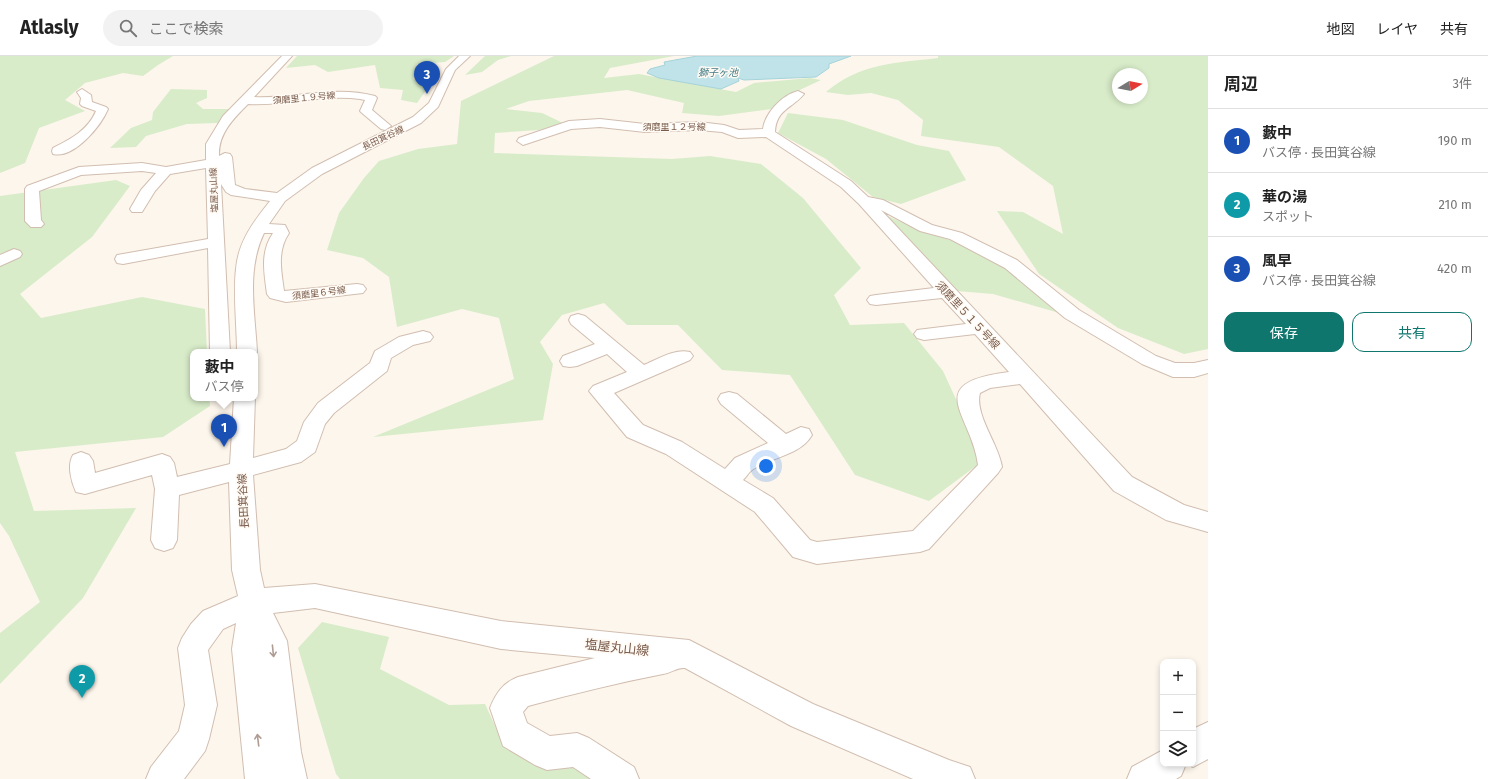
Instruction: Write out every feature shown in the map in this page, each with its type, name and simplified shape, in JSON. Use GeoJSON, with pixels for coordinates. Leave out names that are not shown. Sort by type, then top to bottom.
{"type":"FeatureCollection","features":[{"type":"Feature","properties":{"kind":"street","name":"塩屋丸山線"},"geometry":{"type":"LineString","coordinates":[[220,349],[212,144],[227,119],[287,56]]}},
{"type":"Feature","properties":{"kind":"street","name":"長田箕谷線"},"geometry":{"type":"LineString","coordinates":[[247,349],[244,268],[250,245],[257,229],[280,198],[302,181],[331,163],[400,130],[417,120],[434,105],[451,69],[465,56]]}},
{"type":"Feature","properties":{"kind":"street"},"geometry":{"type":"LineString","coordinates":[[58,150],[91,130],[99,120],[102,109],[86,104],[87,97],[82,92]]}},
{"type":"Feature","properties":{"kind":"street"},"geometry":{"type":"LineString","coordinates":[[769,133],[768,124],[779,108],[798,94]]}},
{"type":"Feature","properties":{"kind":"street","name":"須磨里１９号線"},"geometry":{"type":"LineString","coordinates":[[244,100],[284,100],[301,96],[365,96],[371,98],[366,110],[385,126]]}},
{"type":"Feature","properties":{"kind":"street","name":"須磨里１２号線"},"geometry":{"type":"LineString","coordinates":[[523,141],[569,124],[588,119],[607,129],[717,125],[740,137],[769,133]]}},
{"type":"Feature","properties":{"kind":"street"},"geometry":{"type":"LineString","coordinates":[[702,136],[717,125]]}},
{"type":"Feature","properties":{"kind":"street"},"geometry":{"type":"LineString","coordinates":[[219,133],[225,152],[229,188],[238,192],[280,198]]}},
{"type":"Feature","properties":{"kind":"street","name":"須磨里５１５号線"},"geometry":{"type":"LineString","coordinates":[[769,133],[801,152],[846,184],[864,201],[1123,484],[1159,505],[1196,520],[1208,522]]}},
{"type":"Feature","properties":{"kind":"street"},"geometry":{"type":"LineString","coordinates":[[36,224],[32,221],[32,189],[79,171],[142,166],[166,171],[212,163]]}},
{"type":"Feature","properties":{"kind":"street"},"geometry":{"type":"LineString","coordinates":[[137,209],[146,192],[166,171]]}},
{"type":"Feature","properties":{"kind":"street"},"geometry":{"type":"LineString","coordinates":[[214,207],[280,198]]}},
{"type":"Feature","properties":{"kind":"street"},"geometry":{"type":"LineString","coordinates":[[864,201],[878,203],[926,228],[956,236],[1011,264],[1072,314],[1148,360],[1173,370],[1194,370],[1208,366]]}},
{"type":"Feature","properties":{"kind":"street","name":"須磨里６号線"},"geometry":{"type":"LineString","coordinates":[[257,229],[279,228],[281,233],[275,240],[272,253],[272,272],[276,294],[286,298],[358,289]]}},
{"type":"Feature","properties":{"kind":"street"},"geometry":{"type":"LineString","coordinates":[[123,259],[216,242]]}},
{"type":"Feature","properties":{"kind":"street"},"geometry":{"type":"LineString","coordinates":[[876,300],[947,292]]}},
{"type":"Feature","properties":{"kind":"street"},"geometry":{"type":"LineString","coordinates":[[578,320],[643,374]]}},
{"type":"Feature","properties":{"kind":"street"},"geometry":{"type":"LineString","coordinates":[[924,334],[980,328]]}},
{"type":"Feature","properties":{"kind":"street"},"geometry":{"type":"LineString","coordinates":[[168,489],[221,474],[241,471],[293,456],[307,446],[315,422],[326,408],[380,366],[382,355],[406,341],[423,337]]}},
{"type":"Feature","properties":{"kind":"street"},"geometry":{"type":"LineString","coordinates":[[570,361],[609,346]]}},
{"type":"Feature","properties":{"kind":"street"},"geometry":{"type":"LineString","coordinates":[[683,356],[600,391],[635,431],[674,448],[764,505],[802,548],[817,553],[920,541],[990,467],[989,456],[972,416],[968,400],[972,389],[986,382],[1025,377]]}},
{"type":"Feature","properties":{"kind":"street"},"geometry":{"type":"LineString","coordinates":[[728,482],[743,464],[793,440],[729,399]]}},
{"type":"Feature","properties":{"kind":"street","name":"長田箕谷線"},"geometry":{"type":"LineString","coordinates":[[245,401],[241,471],[246,570],[254,602],[272,641],[284,752],[290,779]]}},
{"type":"Feature","properties":{"kind":"street"},"geometry":{"type":"LineString","coordinates":[[81,461],[85,485],[162,463],[168,489],[164,540]]}},
{"type":"Feature","properties":{"kind":"street","name":"塩屋丸山線"},"geometry":{"type":"LineString","coordinates":[[163,779],[193,739],[201,705],[193,648],[201,634],[213,620],[254,602],[315,596],[501,635],[689,654],[802,716],[948,777],[958,779]]}},
{"type":"Feature","properties":{"kind":"street","name":"長田箕谷線"},"geometry":{"type":"LineString","coordinates":[[254,602],[247,649],[262,779]]}},
{"type":"Feature","properties":{"kind":"street"},"geometry":{"type":"LineString","coordinates":[[622,779],[577,750],[547,753],[515,734],[506,708],[518,693],[604,671],[689,654]]}},
{"type":"Feature","properties":{"kind":"street"},"geometry":{"type":"LineString","coordinates":[[1196,748],[1208,738]]}},
{"type":"Feature","properties":{"kind":"street"},"geometry":{"type":"LineString","coordinates":[[1144,779],[1164,767]]}},
{"type":"Feature","properties":{"kind":"green space"},"geometry":{"type":"Polygon","coordinates":[[[0,56],[173,56],[143,76],[123,73],[85,83],[65,100],[85,111],[39,128],[25,163],[0,173],[0,56]]]}},
{"type":"Feature","properties":{"kind":"green space"},"geometry":{"type":"Polygon","coordinates":[[[297,56],[454,56],[445,62],[417,64],[413,79],[431,83],[417,103],[401,100],[403,90],[380,88],[375,65],[328,72],[315,65],[286,68],[297,56]]]}},
{"type":"Feature","properties":{"kind":"green space"},"geometry":{"type":"Polygon","coordinates":[[[485,56],[511,56],[498,60],[482,72],[465,75],[485,56]]]}},
{"type":"Feature","properties":{"kind":"green space"},"geometry":{"type":"Polygon","coordinates":[[[554,56],[674,56],[610,68],[604,78],[639,74],[736,92],[754,83],[810,78],[821,80],[789,95],[772,109],[719,116],[682,113],[684,103],[627,90],[529,101],[506,109],[542,113],[563,123],[539,130],[495,133],[494,153],[672,159],[710,156],[761,164],[803,198],[861,268],[834,295],[850,325],[904,323],[943,371],[984,460],[929,501],[855,475],[790,375],[722,370],[678,325],[627,325],[604,303],[562,315],[540,342],[553,364],[543,420],[373,437],[514,379],[499,318],[462,309],[397,327],[389,277],[363,258],[327,250],[339,213],[364,178],[379,161],[418,149],[457,144],[461,101],[554,56]]]}},
{"type":"Feature","properties":{"kind":"green space"},"geometry":{"type":"Polygon","coordinates":[[[938,56],[1208,56],[1208,349],[1184,354],[1118,328],[1039,274],[997,211],[1023,212],[1063,234],[1053,186],[999,147],[921,136],[923,120],[898,100],[871,93],[848,95],[826,92],[839,82],[852,75],[893,63],[938,58],[938,56]]]}},
{"type":"Feature","properties":{"kind":"green space"},"geometry":{"type":"Polygon","coordinates":[[[171,89],[207,90],[207,98],[196,103],[203,109],[230,109],[218,123],[187,124],[146,136],[136,147],[110,148],[131,128],[152,120],[153,112],[171,89]]]}},
{"type":"Feature","properties":{"kind":"green space"},"geometry":{"type":"Polygon","coordinates":[[[788,113],[843,120],[917,145],[949,151],[966,180],[901,204],[873,197],[826,159],[778,133],[788,113]]]}},
{"type":"Feature","properties":{"kind":"green space"},"geometry":{"type":"Polygon","coordinates":[[[116,180],[130,186],[92,237],[20,294],[41,318],[142,297],[205,309],[207,349],[190,349],[190,401],[209,401],[210,406],[163,437],[15,452],[34,511],[136,508],[83,598],[0,684],[0,633],[40,602],[9,536],[0,523],[0,196],[116,180]]]}},
{"type":"Feature","properties":{"kind":"green space"},"geometry":{"type":"Polygon","coordinates":[[[881,213],[923,232],[960,243],[1000,264],[1059,313],[993,294],[957,291],[881,213]]]}},
{"type":"Feature","properties":{"kind":"green space"},"geometry":{"type":"Polygon","coordinates":[[[322,622],[389,637],[380,669],[449,705],[485,704],[502,741],[572,757],[597,779],[340,779],[336,774],[298,648],[322,622]]]}},
{"type":"Feature","properties":{"kind":"water","name":"獅子ヶ池"},"geometry":{"type":"Polygon","coordinates":[[[697,56],[851,56],[829,64],[829,68],[816,77],[744,80],[738,78],[739,81],[721,89],[659,78],[647,73],[650,69],[665,65],[664,62],[697,56]]]}},
{"type":"Feature","properties":{"kind":"place","name":"風早"},"geometry":{"type":"Point","coordinates":[427,94]}},
{"type":"Feature","properties":{"kind":"place","name":"藪中"},"geometry":{"type":"Point","coordinates":[224,447]}},
{"type":"Feature","properties":{"kind":"place","name":"華の湯"},"geometry":{"type":"Point","coordinates":[82,698]}}]}
